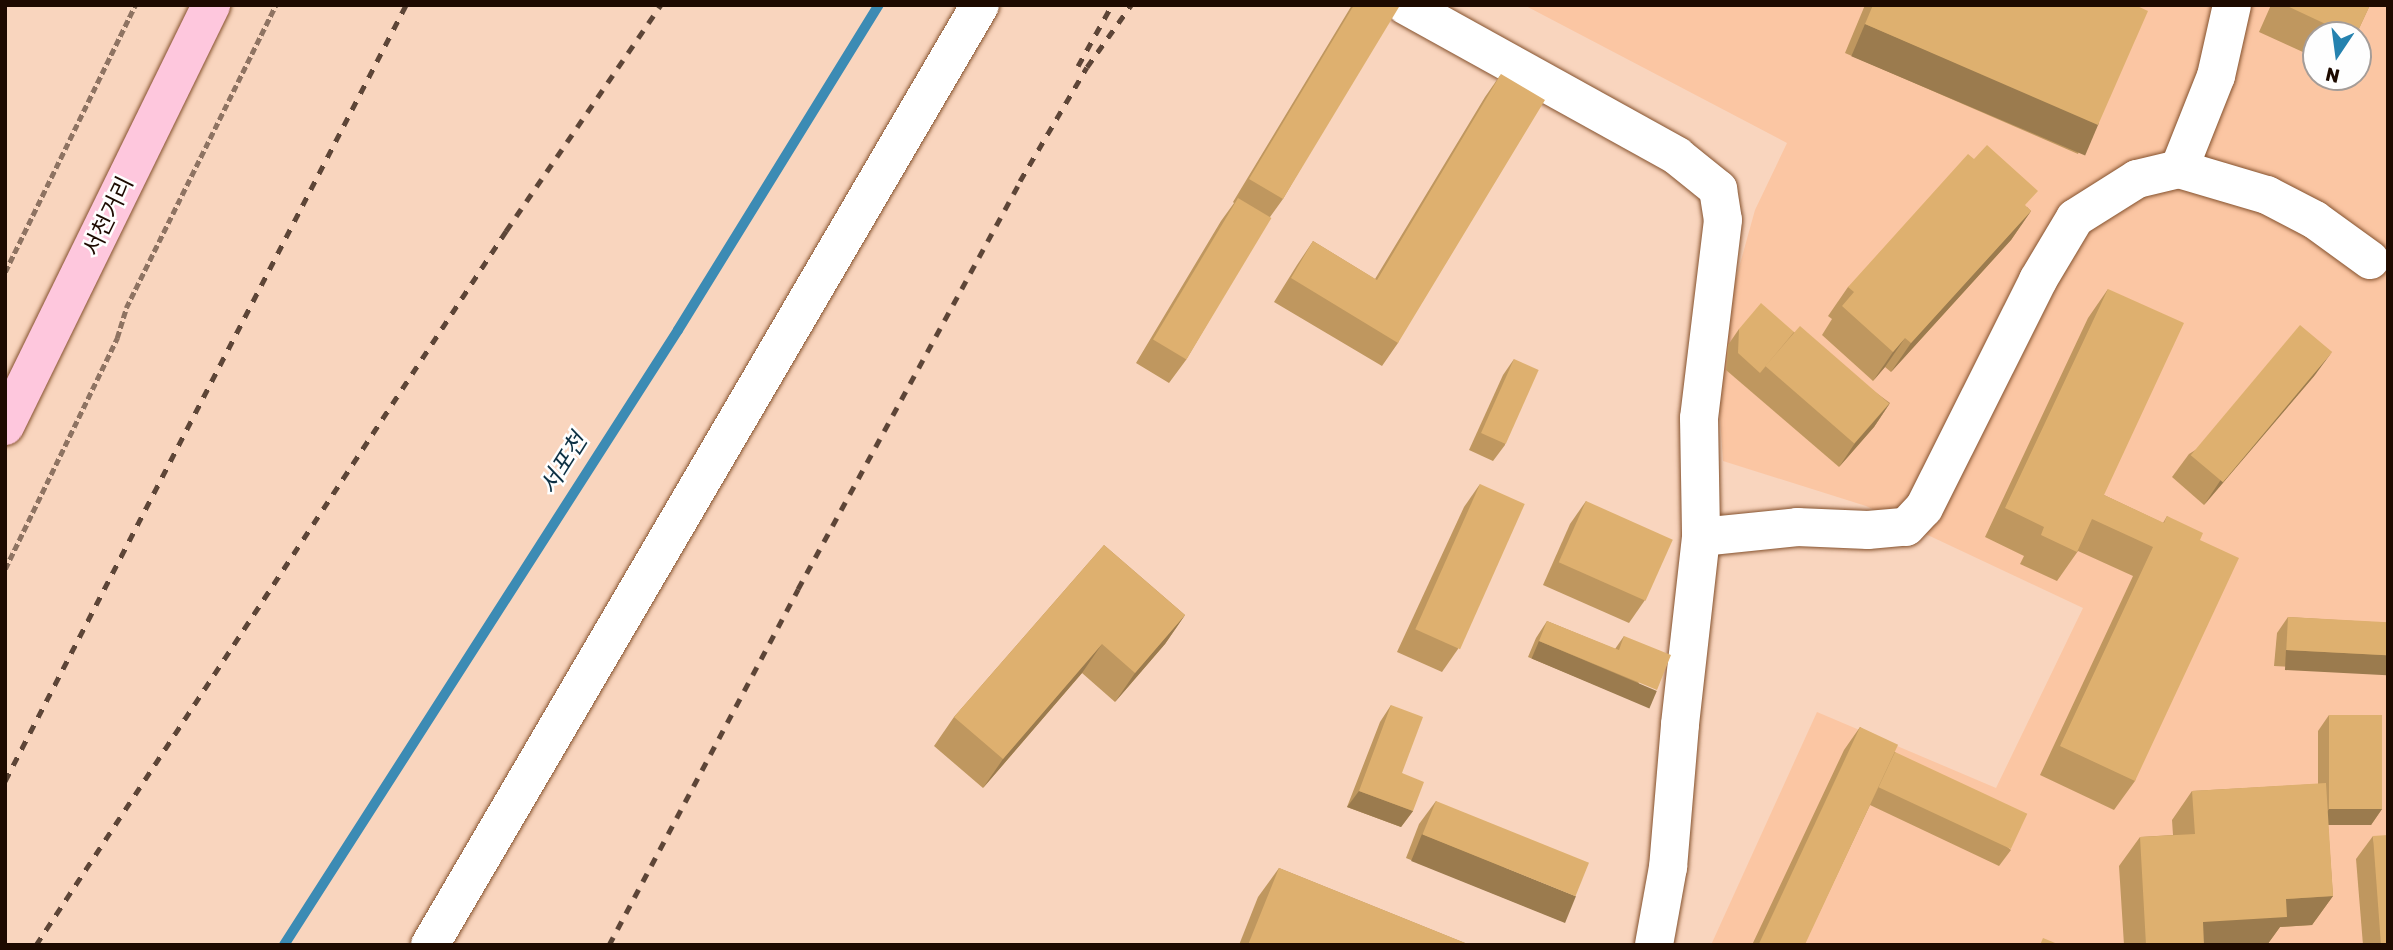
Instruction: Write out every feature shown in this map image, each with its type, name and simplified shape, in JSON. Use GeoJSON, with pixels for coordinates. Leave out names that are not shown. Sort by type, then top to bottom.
{"type":"FeatureCollection","features":[{"type":"Feature","properties":{"kind":"main road","name":"서천거리"},"geometry":{"type":"LineString","coordinates":[[5,426],[211,5]]}},
{"type":"Feature","properties":{"kind":"street"},"geometry":{"type":"LineString","coordinates":[[430,945],[980,5]]}},
{"type":"Feature","properties":{"kind":"street"},"geometry":{"type":"LineString","coordinates":[[1405,5],[1677,156],[1718,189],[1723,220],[1699,418],[1701,537],[1681,711],[1668,867],[1654,945]]}},
{"type":"Feature","properties":{"kind":"street"},"geometry":{"type":"LineString","coordinates":[[2179,169],[2216,76],[2232,5]]}},
{"type":"Feature","properties":{"kind":"street"},"geometry":{"type":"LineString","coordinates":[[1701,537],[1797,527],[1868,530],[1906,527],[1924,508],[2038,280],[2075,218],[2137,179],[2179,169],[2267,195],[2315,220],[2370,260]]}},
{"type":"Feature","properties":{"kind":"path"},"geometry":{"type":"LineString","coordinates":[[5,272],[135,5]]}},
{"type":"Feature","properties":{"kind":"path"},"geometry":{"type":"LineString","coordinates":[[5,569],[117,338],[126,308],[276,5]]}},
{"type":"Feature","properties":{"kind":"shaded area"},"geometry":{"type":"Polygon","coordinates":[[[1524,5],[2388,5],[2388,945],[1711,945],[1817,712],[1996,788],[2083,608],[1866,506],[1723,461],[1717,372],[1722,329],[1755,210],[1787,143],[1524,5]]]}},
{"type":"Feature","properties":{"kind":"building"},"geometry":{"type":"Polygon","coordinates":[[[1354,5],[1399,7],[1283,199],[1249,179],[1354,5]]]}},
{"type":"Feature","properties":{"kind":"building"},"geometry":{"type":"Polygon","coordinates":[[[1873,5],[2135,5],[2148,11],[2098,125],[1865,24],[1873,5]]]}},
{"type":"Feature","properties":{"kind":"building"},"geometry":{"type":"Polygon","coordinates":[[[2285,5],[2370,5],[2363,21],[2319,21],[2285,5]]]}},
{"type":"Feature","properties":{"kind":"building"},"geometry":{"type":"Polygon","coordinates":[[[1501,74],[1545,100],[1398,343],[1291,278],[1313,241],[1377,280],[1501,74]]]}},
{"type":"Feature","properties":{"kind":"building"},"geometry":{"type":"Polygon","coordinates":[[[1987,145],[2038,191],[2025,205],[2031,211],[1911,343],[1905,338],[1893,352],[1842,306],[1854,292],[1848,287],[1968,154],[1974,159],[1987,145]]]}},
{"type":"Feature","properties":{"kind":"building"},"geometry":{"type":"Polygon","coordinates":[[[1238,198],[1271,218],[1186,360],[1153,339],[1238,198]]]}},
{"type":"Feature","properties":{"kind":"building"},"geometry":{"type":"Polygon","coordinates":[[[2108,289],[2184,323],[2104,495],[2164,523],[2167,516],[2203,533],[2200,540],[2239,558],[2135,781],[2060,746],[2153,547],[2092,519],[2077,552],[2041,535],[2044,527],[2005,508],[2108,289]]]}},
{"type":"Feature","properties":{"kind":"building"},"geometry":{"type":"Polygon","coordinates":[[[1761,303],[1794,332],[1760,373],[1738,353],[1739,329],[1761,303]]]}},
{"type":"Feature","properties":{"kind":"building"},"geometry":{"type":"Polygon","coordinates":[[[2300,325],[2332,352],[2223,482],[2191,455],[2300,325]]]}},
{"type":"Feature","properties":{"kind":"building"},"geometry":{"type":"Polygon","coordinates":[[[1800,326],[1889,403],[1854,443],[1765,366],[1800,326]]]}},
{"type":"Feature","properties":{"kind":"building"},"geometry":{"type":"Polygon","coordinates":[[[1514,359],[1539,370],[1506,444],[1481,433],[1514,359]]]}},
{"type":"Feature","properties":{"kind":"building"},"geometry":{"type":"Polygon","coordinates":[[[1480,484],[1525,504],[1460,649],[1415,629],[1480,484]]]}},
{"type":"Feature","properties":{"kind":"building"},"geometry":{"type":"Polygon","coordinates":[[[1586,501],[1673,540],[1646,601],[1559,562],[1586,501]]]}},
{"type":"Feature","properties":{"kind":"building"},"geometry":{"type":"Polygon","coordinates":[[[1104,545],[1185,615],[1135,673],[1102,644],[1003,759],[954,717],[1104,545]]]}},
{"type":"Feature","properties":{"kind":"building"},"geometry":{"type":"Polygon","coordinates":[[[2288,617],[2388,622],[2386,655],[2286,650],[2288,617]]]}},
{"type":"Feature","properties":{"kind":"building"},"geometry":{"type":"Polygon","coordinates":[[[1547,621],[1619,650],[1624,636],[1671,655],[1657,690],[1539,641],[1547,621]]]}},
{"type":"Feature","properties":{"kind":"building"},"geometry":{"type":"Polygon","coordinates":[[[1391,705],[1423,717],[1402,773],[1424,782],[1413,811],[1359,791],[1391,705]]]}},
{"type":"Feature","properties":{"kind":"building"},"geometry":{"type":"Polygon","coordinates":[[[2329,715],[2382,715],[2382,809],[2329,809],[2329,715]]]}},
{"type":"Feature","properties":{"kind":"building"},"geometry":{"type":"Polygon","coordinates":[[[1860,727],[1898,745],[1805,945],[1758,945],[1860,727]]]}},
{"type":"Feature","properties":{"kind":"building"},"geometry":{"type":"Polygon","coordinates":[[[1895,752],[2027,814],[2011,849],[1879,787],[1895,752]]]}},
{"type":"Feature","properties":{"kind":"building"},"geometry":{"type":"Polygon","coordinates":[[[2326,783],[2333,896],[2286,899],[2287,917],[2203,922],[2204,945],[2146,945],[2140,837],[2195,834],[2192,791],[2326,783]]]}},
{"type":"Feature","properties":{"kind":"building"},"geometry":{"type":"Polygon","coordinates":[[[1436,801],[1589,863],[1575,896],[1423,834],[1436,801]]]}},
{"type":"Feature","properties":{"kind":"building"},"geometry":{"type":"Polygon","coordinates":[[[2388,835],[2388,945],[2381,945],[2373,836],[2388,835]]]}},
{"type":"Feature","properties":{"kind":"building"},"geometry":{"type":"Polygon","coordinates":[[[1279,868],[1470,945],[1248,945],[1279,868]]]}},
{"type":"Feature","properties":{"kind":"building"},"geometry":{"type":"Polygon","coordinates":[[[2043,938],[2060,945],[2040,945],[2043,938]]]}},
{"type":"Feature","properties":{"kind":"waterway","name":"서포천"},"geometry":{"type":"LineString","coordinates":[[284,945],[678,330],[879,5]]}},
{"type":"Feature","properties":{"kind":"railway"},"geometry":{"type":"LineString","coordinates":[[5,781],[406,5]]}},
{"type":"Feature","properties":{"kind":"railway"},"geometry":{"type":"LineString","coordinates":[[36,945],[506,231],[661,5]]}},
{"type":"Feature","properties":{"kind":"railway"},"geometry":{"type":"LineString","coordinates":[[1078,66],[1112,5]]}},
{"type":"Feature","properties":{"kind":"railway"},"geometry":{"type":"LineString","coordinates":[[609,945],[798,589],[1020,181],[1087,67],[1131,5]]}}]}
